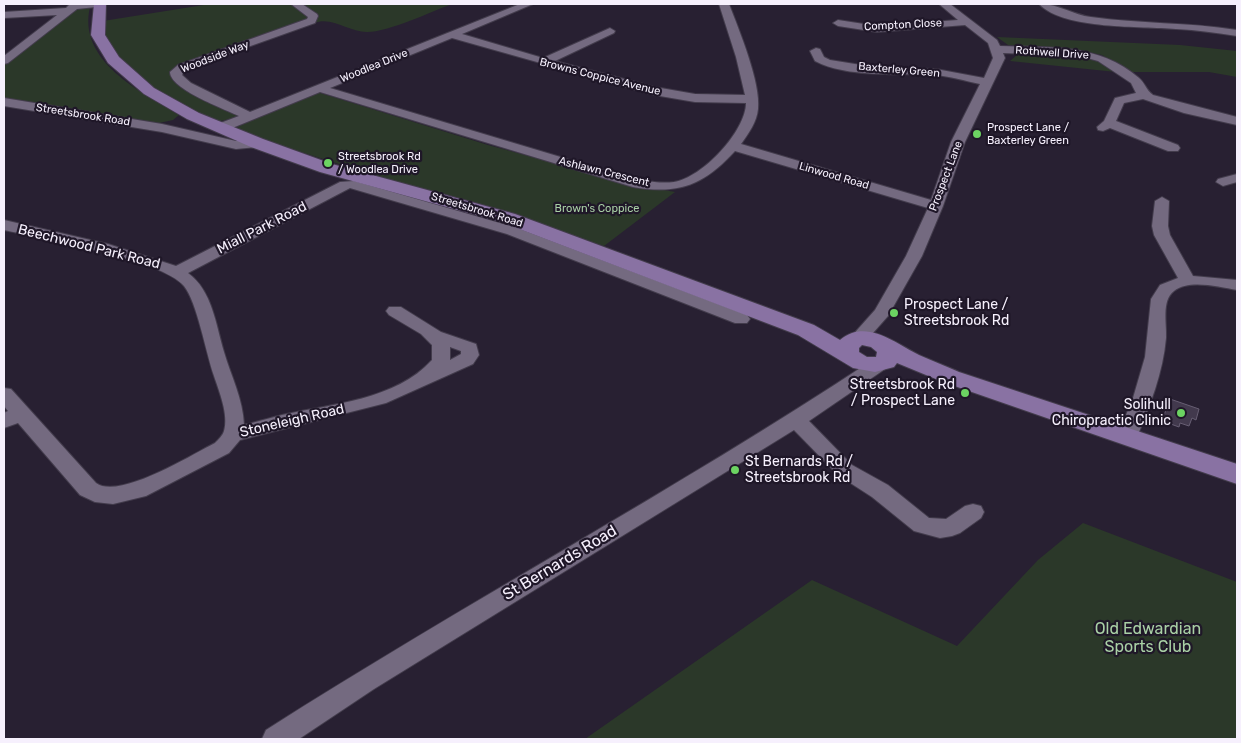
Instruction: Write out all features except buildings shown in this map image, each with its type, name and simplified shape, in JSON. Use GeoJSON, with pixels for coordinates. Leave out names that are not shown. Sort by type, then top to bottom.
{"type":"FeatureCollection","features":[{"type":"Feature","properties":{"kind":"main road","name":"Streetsbrook Road"},"geometry":{"type":"LineString","coordinates":[[98,4],[98,35],[113,60],[149,91],[193,116],[220,128],[354,181],[462,204],[508,218],[689,292],[951,377],[1237,474]]}},
{"type":"Feature","properties":{"kind":"street","name":"Streetsbrook Road"},"geometry":{"type":"LineString","coordinates":[[4,15],[98,4]]}},
{"type":"Feature","properties":{"kind":"street","name":"Woodside Way"},"geometry":{"type":"LineString","coordinates":[[249,116],[187,86],[176,76],[176,72],[182,67],[311,21],[313,16],[296,4]]}},
{"type":"Feature","properties":{"kind":"street","name":"Woodlea Drive"},"geometry":{"type":"LineString","coordinates":[[220,128],[528,4]]}},
{"type":"Feature","properties":{"kind":"street","name":"Ashlawn Crescent"},"geometry":{"type":"LineString","coordinates":[[319,88],[492,142],[649,185],[666,187],[689,183],[733,146],[744,133],[752,110],[752,99],[724,4]]}},
{"type":"Feature","properties":{"kind":"street"},"geometry":{"type":"LineString","coordinates":[[944,4],[993,42],[997,49]]}},
{"type":"Feature","properties":{"kind":"street"},"geometry":{"type":"LineString","coordinates":[[1044,4],[1064,14],[1093,21],[1208,28],[1237,32]]}},
{"type":"Feature","properties":{"kind":"street"},"geometry":{"type":"LineString","coordinates":[[4,61],[72,7]]}},
{"type":"Feature","properties":{"kind":"street","name":"Compton Close"},"geometry":{"type":"LineString","coordinates":[[839,23],[877,29],[967,22]]}},
{"type":"Feature","properties":{"kind":"street"},"geometry":{"type":"LineString","coordinates":[[1208,28],[1237,25]]}},
{"type":"Feature","properties":{"kind":"street"},"geometry":{"type":"LineString","coordinates":[[544,62],[610,31]]}},
{"type":"Feature","properties":{"kind":"street","name":"Browns Coppice Avenue"},"geometry":{"type":"LineString","coordinates":[[452,35],[544,62],[666,93],[713,99],[752,99]]}},
{"type":"Feature","properties":{"kind":"street","name":"Prospect Lane"},"geometry":{"type":"LineString","coordinates":[[867,350],[882,312],[914,256],[936,206],[958,142],[999,58],[997,49]]}},
{"type":"Feature","properties":{"kind":"street","name":"Rothwell Drive"},"geometry":{"type":"LineString","coordinates":[[997,49],[1080,53],[1102,58],[1136,81],[1144,95]]}},
{"type":"Feature","properties":{"kind":"street","name":"Baxterley Green"},"geometry":{"type":"LineString","coordinates":[[816,51],[819,59],[827,63],[880,71],[936,72],[988,82]]}},
{"type":"Feature","properties":{"kind":"street"},"geometry":{"type":"LineString","coordinates":[[1173,148],[1106,125],[1119,101],[1144,95],[1188,110],[1236,120]]}},
{"type":"Feature","properties":{"kind":"street","name":"Streetsbrook Road"},"geometry":{"type":"LineString","coordinates":[[4,102],[162,128],[236,145],[257,143]]}},
{"type":"Feature","properties":{"kind":"street"},"geometry":{"type":"LineString","coordinates":[[162,128],[193,116]]}},
{"type":"Feature","properties":{"kind":"street","name":"Linwood Road"},"geometry":{"type":"LineString","coordinates":[[733,146],[936,206]]}},
{"type":"Feature","properties":{"kind":"street","name":"Miall Park Road"},"geometry":{"type":"LineString","coordinates":[[179,271],[354,181]]}},
{"type":"Feature","properties":{"kind":"street"},"geometry":{"type":"LineString","coordinates":[[1162,201],[1160,226],[1162,235],[1188,281]]}},
{"type":"Feature","properties":{"kind":"street","name":"Beechwood Park Road"},"geometry":{"type":"LineString","coordinates":[[4,225],[142,258],[179,271],[190,281],[197,297],[235,423],[234,434]]}},
{"type":"Feature","properties":{"kind":"street"},"geometry":{"type":"LineString","coordinates":[[1127,437],[1144,397],[1156,345],[1157,303],[1166,289],[1188,281],[1237,286]]}},
{"type":"Feature","properties":{"kind":"street","name":"Streetsbrook Road"},"geometry":{"type":"LineString","coordinates":[[689,292],[740,319]]}},
{"type":"Feature","properties":{"kind":"street","name":"Stoneleigh Road"},"geometry":{"type":"LineString","coordinates":[[406,312],[435,336],[441,344],[443,355],[439,366],[426,378]]}},
{"type":"Feature","properties":{"kind":"street","name":"Stoneleigh Road"},"geometry":{"type":"LineString","coordinates":[[4,394],[12,417],[88,490],[95,494],[104,495],[124,494],[138,490],[222,448],[234,434],[367,404],[466,360],[470,355],[470,348],[435,336]]}},
{"type":"Feature","properties":{"kind":"street"},"geometry":{"type":"LineString","coordinates":[[845,387],[867,350]]}},
{"type":"Feature","properties":{"kind":"street","name":"St Bernards Road"},"geometry":{"type":"LineString","coordinates":[[276,739],[365,681],[796,420],[845,387],[867,350]]}},
{"type":"Feature","properties":{"kind":"street"},"geometry":{"type":"LineString","coordinates":[[796,420],[845,470],[880,491],[922,525],[940,529],[952,527],[973,512]]}},
{"type":"Feature","properties":{"kind":"green space"},"geometry":{"type":"Polygon","coordinates":[[[210,4],[292,4],[311,17],[173,72],[173,79],[198,97],[243,116],[216,122],[155,89],[126,67],[115,54],[107,40],[103,21],[210,4]]]}},
{"type":"Feature","properties":{"kind":"green space"},"geometry":{"type":"Polygon","coordinates":[[[300,4],[452,4],[386,29],[367,32],[353,30],[328,21],[314,23],[316,16],[300,4]]]}},
{"type":"Feature","properties":{"kind":"green space"},"geometry":{"type":"Polygon","coordinates":[[[90,7],[89,26],[93,43],[102,59],[115,73],[131,85],[179,115],[173,120],[159,123],[4,100],[4,64],[70,11],[90,7]]]}},
{"type":"Feature","properties":{"kind":"green space"},"geometry":{"type":"Polygon","coordinates":[[[997,37],[1180,45],[1237,51],[1237,77],[1209,72],[1130,72],[1102,55],[1083,51],[1008,45],[997,37]]]}},
{"type":"Feature","properties":{"kind":"green space"},"geometry":{"type":"Polygon","coordinates":[[[1069,54],[1082,56],[1105,65],[1116,72],[1010,61],[1017,55],[1069,54]]]}},
{"type":"Feature","properties":{"kind":"green space","name":"Brown's Coppice"},"geometry":{"type":"Polygon","coordinates":[[[317,92],[488,145],[636,185],[675,192],[604,246],[232,129],[317,92]]]}},
{"type":"Feature","properties":{"kind":"green space","name":"Old Edwardian Sports Club"},"geometry":{"type":"Polygon","coordinates":[[[1083,523],[1237,582],[1237,739],[585,739],[812,580],[957,646],[1038,560],[1083,523]]]}},
{"type":"Feature","properties":{"kind":"place","name":"Prospect Lane / Baxterley Green"},"geometry":{"type":"Point","coordinates":[977,134]}},
{"type":"Feature","properties":{"kind":"place","name":"Streetsbrook Rd / Woodlea Drive"},"geometry":{"type":"Point","coordinates":[328,163]}},
{"type":"Feature","properties":{"kind":"place","name":"Prospect Lane / Streetsbrook Rd"},"geometry":{"type":"Point","coordinates":[894,313]}},
{"type":"Feature","properties":{"kind":"place","name":"Streetsbrook Rd / Prospect Lane"},"geometry":{"type":"Point","coordinates":[965,393]}},
{"type":"Feature","properties":{"kind":"place","name":"Solihull Chiropractic Clinic"},"geometry":{"type":"Point","coordinates":[1181,413]}},
{"type":"Feature","properties":{"kind":"place","name":"St Bernards Rd / Streetsbrook Rd"},"geometry":{"type":"Point","coordinates":[735,470]}}]}
